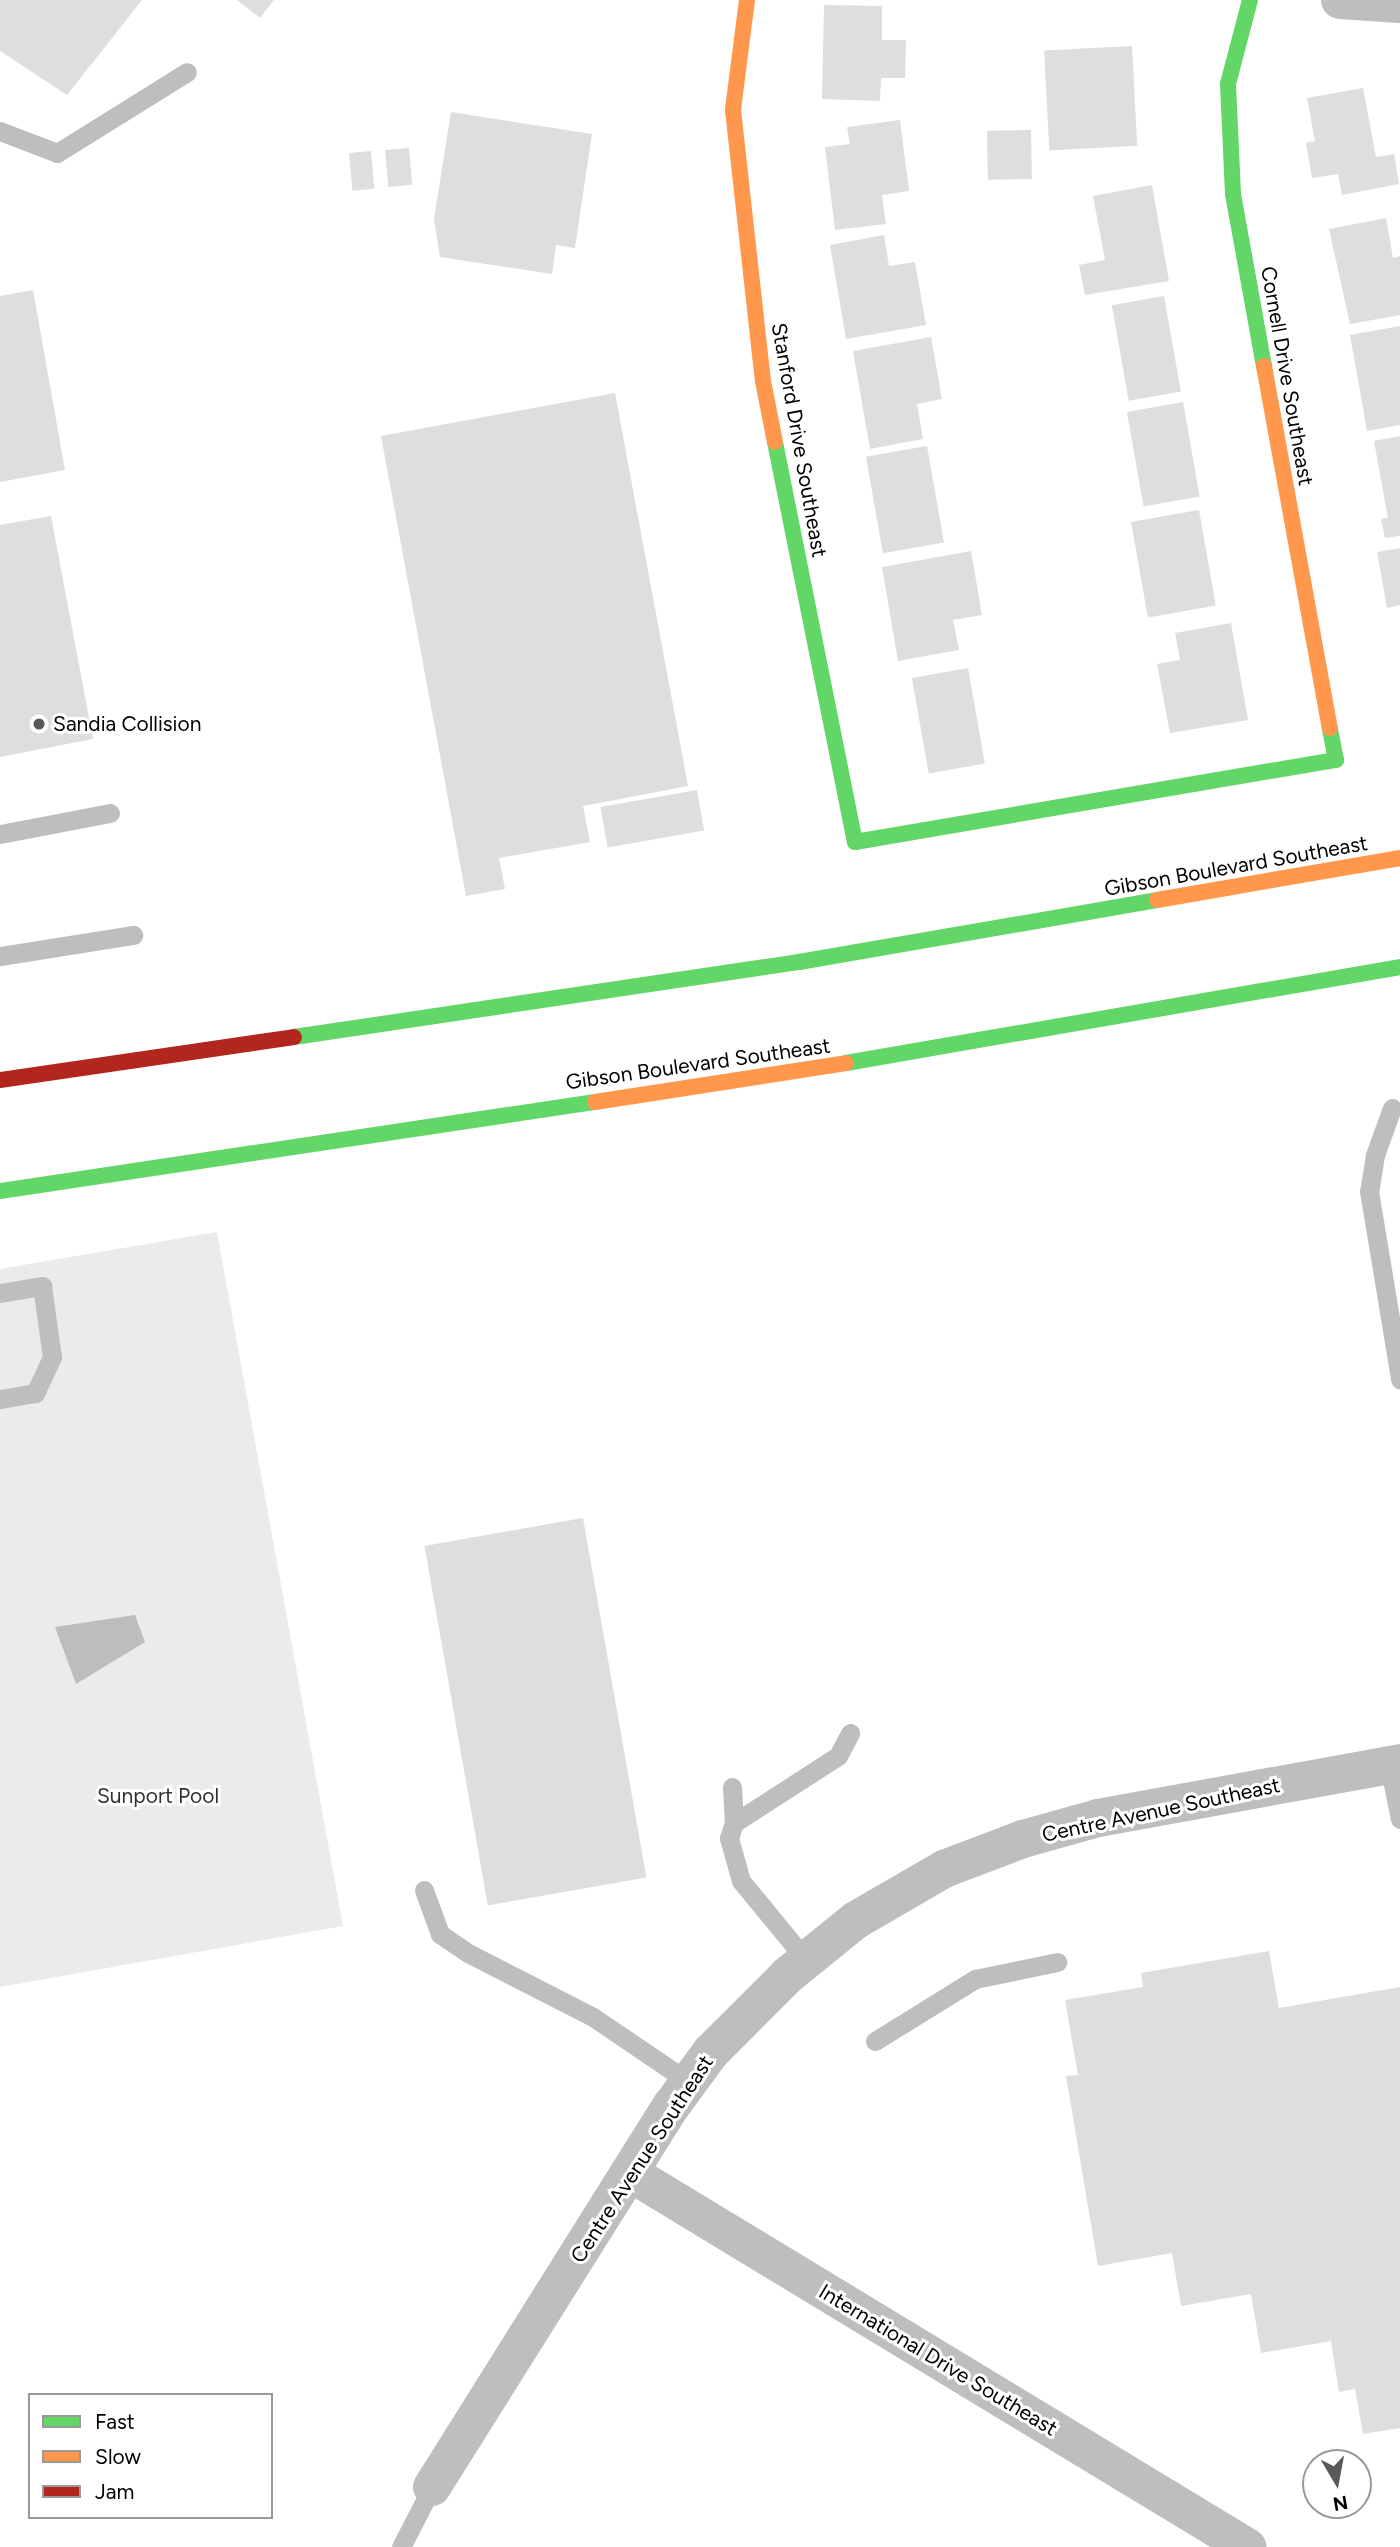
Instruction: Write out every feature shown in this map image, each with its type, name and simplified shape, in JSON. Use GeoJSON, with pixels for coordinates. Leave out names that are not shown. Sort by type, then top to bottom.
{"type":"FeatureCollection","features":[{"type":"Feature","properties":{"kind":"main road","name":"Stanford Drive Southeast"},"geometry":{"type":"LineString","coordinates":[[747,0],[733,110],[764,381],[855,842],[1336,760]]}},
{"type":"Feature","properties":{"kind":"main road","name":"Cornell Drive Southeast"},"geometry":{"type":"LineString","coordinates":[[1250,0],[1228,84],[1233,194],[1336,760]]}},
{"type":"Feature","properties":{"kind":"main road","name":"Gibson Boulevard Southeast"},"geometry":{"type":"LineString","coordinates":[[0,1080],[799,962],[1400,858]]}},
{"type":"Feature","properties":{"kind":"main road","name":"Gibson Boulevard Southeast"},"geometry":{"type":"LineString","coordinates":[[0,1191],[808,1070],[1400,967]]}},
{"type":"Feature","properties":{"kind":"street"},"geometry":{"type":"LineString","coordinates":[[1340,0],[1400,4]]}},
{"type":"Feature","properties":{"kind":"street","name":"Centre Avenue Southeast"},"geometry":{"type":"LineString","coordinates":[[432,2487],[630,2173],[711,2052],[806,1960],[856,1920],[944,1869],[1023,1839],[1098,1818],[1395,1764]]}},
{"type":"Feature","properties":{"kind":"street","name":"International Drive Southeast"},"geometry":{"type":"LineString","coordinates":[[630,2173],[1247,2547]]}},
{"type":"Feature","properties":{"kind":"lane"},"geometry":{"type":"LineString","coordinates":[[0,131],[57,153],[187,72]]}},
{"type":"Feature","properties":{"kind":"lane"},"geometry":{"type":"LineString","coordinates":[[0,834],[110,813]]}},
{"type":"Feature","properties":{"kind":"lane"},"geometry":{"type":"LineString","coordinates":[[0,956],[132,935]]}},
{"type":"Feature","properties":{"kind":"lane"},"geometry":{"type":"LineString","coordinates":[[1392,1108],[1375,1155],[1370,1191],[1400,1379]]}},
{"type":"Feature","properties":{"kind":"lane"},"geometry":{"type":"LineString","coordinates":[[0,1293],[42,1286],[52,1357],[35,1393],[0,1399]]}},
{"type":"Feature","properties":{"kind":"lane"},"geometry":{"type":"LineString","coordinates":[[734,1823],[838,1756],[850,1733]]}},
{"type":"Feature","properties":{"kind":"lane"},"geometry":{"type":"LineString","coordinates":[[1395,1764],[1400,1819]]}},
{"type":"Feature","properties":{"kind":"lane"},"geometry":{"type":"LineString","coordinates":[[732,1787],[734,1823],[729,1838],[734,1868],[806,1960]]}},
{"type":"Feature","properties":{"kind":"lane"},"geometry":{"type":"LineString","coordinates":[[424,1890],[440,1934],[468,1953],[593,2017],[689,2082]]}},
{"type":"Feature","properties":{"kind":"lane"},"geometry":{"type":"LineString","coordinates":[[875,2041],[975,1979],[1057,1962]]}},
{"type":"Feature","properties":{"kind":"lane"},"geometry":{"type":"LineString","coordinates":[[401,2547],[432,2487]]}},
{"type":"Feature","properties":{"kind":"green space","name":"Sunport Pool"},"geometry":{"type":"Polygon","coordinates":[[[217,1232],[343,1926],[0,1987],[0,1269],[217,1232]]]}},
{"type":"Feature","properties":{"kind":"shaded area"},"geometry":{"type":"Polygon","coordinates":[[[135,1615],[145,1642],[76,1684],[55,1627],[135,1615]]]}},
{"type":"Feature","properties":{"kind":"building"},"geometry":{"type":"Polygon","coordinates":[[[0,0],[142,0],[67,95],[0,51],[0,0]]]}},
{"type":"Feature","properties":{"kind":"building"},"geometry":{"type":"Polygon","coordinates":[[[237,0],[274,0],[260,18],[237,0]]]}},
{"type":"Feature","properties":{"kind":"building"},"geometry":{"type":"Polygon","coordinates":[[[824,5],[882,6],[882,40],[906,40],[905,78],[881,78],[880,101],[822,99],[824,5]]]}},
{"type":"Feature","properties":{"kind":"building"},"geometry":{"type":"Polygon","coordinates":[[[1132,46],[1137,146],[1049,150],[1044,51],[1132,46]]]}},
{"type":"Feature","properties":{"kind":"building"},"geometry":{"type":"Polygon","coordinates":[[[1363,88],[1376,157],[1394,154],[1399,184],[1342,195],[1338,174],[1312,178],[1306,143],[1315,141],[1307,98],[1363,88]]]}},
{"type":"Feature","properties":{"kind":"building"},"geometry":{"type":"Polygon","coordinates":[[[451,112],[592,134],[575,248],[556,245],[552,274],[440,257],[434,219],[451,112]]]}},
{"type":"Feature","properties":{"kind":"building"},"geometry":{"type":"Polygon","coordinates":[[[900,120],[909,191],[882,195],[886,224],[835,230],[825,147],[850,144],[847,127],[900,120]]]}},
{"type":"Feature","properties":{"kind":"building"},"geometry":{"type":"Polygon","coordinates":[[[1031,130],[1032,179],[988,180],[987,131],[1031,130]]]}},
{"type":"Feature","properties":{"kind":"building"},"geometry":{"type":"Polygon","coordinates":[[[409,148],[412,185],[388,187],[385,150],[409,148]]]}},
{"type":"Feature","properties":{"kind":"building"},"geometry":{"type":"Polygon","coordinates":[[[371,151],[374,189],[352,191],[349,153],[371,151]]]}},
{"type":"Feature","properties":{"kind":"building"},"geometry":{"type":"Polygon","coordinates":[[[1152,185],[1169,281],[1085,295],[1079,265],[1105,260],[1093,196],[1152,185]]]}},
{"type":"Feature","properties":{"kind":"building"},"geometry":{"type":"Polygon","coordinates":[[[1386,218],[1393,258],[1400,256],[1400,315],[1350,324],[1329,229],[1386,218]]]}},
{"type":"Feature","properties":{"kind":"building"},"geometry":{"type":"Polygon","coordinates":[[[884,235],[889,266],[915,262],[926,325],[846,339],[830,245],[884,235]]]}},
{"type":"Feature","properties":{"kind":"building"},"geometry":{"type":"Polygon","coordinates":[[[33,290],[65,470],[0,482],[0,296],[33,290]]]}},
{"type":"Feature","properties":{"kind":"building"},"geometry":{"type":"Polygon","coordinates":[[[1164,296],[1181,392],[1129,401],[1112,305],[1164,296]]]}},
{"type":"Feature","properties":{"kind":"building"},"geometry":{"type":"Polygon","coordinates":[[[1400,326],[1400,425],[1367,431],[1350,335],[1400,326]]]}},
{"type":"Feature","properties":{"kind":"building"},"geometry":{"type":"Polygon","coordinates":[[[931,337],[942,399],[917,404],[923,439],[870,449],[853,351],[931,337]]]}},
{"type":"Feature","properties":{"kind":"building"},"geometry":{"type":"Polygon","coordinates":[[[615,393],[688,786],[583,806],[590,842],[499,858],[505,889],[466,896],[381,436],[615,393]]]}},
{"type":"Feature","properties":{"kind":"building"},"geometry":{"type":"Polygon","coordinates":[[[1183,402],[1200,497],[1144,506],[1127,412],[1183,402]]]}},
{"type":"Feature","properties":{"kind":"building"},"geometry":{"type":"Polygon","coordinates":[[[1400,436],[1400,536],[1385,538],[1381,519],[1388,518],[1374,441],[1400,436]]]}},
{"type":"Feature","properties":{"kind":"building"},"geometry":{"type":"Polygon","coordinates":[[[927,446],[944,543],[883,553],[866,457],[927,446]]]}},
{"type":"Feature","properties":{"kind":"building"},"geometry":{"type":"Polygon","coordinates":[[[1199,510],[1216,606],[1148,618],[1131,522],[1199,510]]]}},
{"type":"Feature","properties":{"kind":"building"},"geometry":{"type":"Polygon","coordinates":[[[51,516],[93,739],[0,757],[0,525],[51,516]]]}},
{"type":"Feature","properties":{"kind":"building"},"geometry":{"type":"Polygon","coordinates":[[[1400,548],[1400,605],[1387,608],[1377,552],[1400,548]]]}},
{"type":"Feature","properties":{"kind":"building"},"geometry":{"type":"Polygon","coordinates":[[[971,551],[982,615],[953,620],[959,650],[898,661],[882,567],[971,551]]]}},
{"type":"Feature","properties":{"kind":"building"},"geometry":{"type":"Polygon","coordinates":[[[1231,623],[1248,720],[1170,733],[1157,664],[1180,660],[1175,633],[1231,623]]]}},
{"type":"Feature","properties":{"kind":"building"},"geometry":{"type":"Polygon","coordinates":[[[968,668],[985,764],[929,773],[912,678],[968,668]]]}},
{"type":"Feature","properties":{"kind":"building"},"geometry":{"type":"Polygon","coordinates":[[[697,790],[704,830],[608,847],[600,807],[697,790]]]}},
{"type":"Feature","properties":{"kind":"building"},"geometry":{"type":"Polygon","coordinates":[[[583,1518],[646,1877],[488,1905],[424,1546],[583,1518]]]}},
{"type":"Feature","properties":{"kind":"building"},"geometry":{"type":"Polygon","coordinates":[[[1269,1951],[1279,2008],[1400,1987],[1400,2428],[1363,2434],[1355,2389],[1339,2392],[1331,2341],[1261,2353],[1251,2294],[1181,2306],[1172,2253],[1098,2266],[1066,2076],[1078,2075],[1065,2000],[1143,1987],[1141,1973],[1269,1951]]]}},
{"type":"Feature","properties":{"kind":"traffic: fast"},"geometry":{"type":"LineString","coordinates":[[1250,0],[1228,84],[1233,194],[1264,366]]}},
{"type":"Feature","properties":{"kind":"traffic: fast"},"geometry":{"type":"LineString","coordinates":[[775,442],[855,842],[1336,760],[1330,728]]}},
{"type":"Feature","properties":{"kind":"traffic: fast"},"geometry":{"type":"LineString","coordinates":[[294,1037],[799,962],[1157,900]]}},
{"type":"Feature","properties":{"kind":"traffic: fast"},"geometry":{"type":"LineString","coordinates":[[846,1063],[1400,967]]}},
{"type":"Feature","properties":{"kind":"traffic: fast"},"geometry":{"type":"LineString","coordinates":[[0,1191],[595,1102]]}},
{"type":"Feature","properties":{"kind":"traffic: slow"},"geometry":{"type":"LineString","coordinates":[[747,0],[733,110],[763,381],[775,442]]}},
{"type":"Feature","properties":{"kind":"traffic: slow"},"geometry":{"type":"LineString","coordinates":[[1264,366],[1330,728]]}},
{"type":"Feature","properties":{"kind":"traffic: slow"},"geometry":{"type":"LineString","coordinates":[[1157,900],[1400,858]]}},
{"type":"Feature","properties":{"kind":"traffic: slow"},"geometry":{"type":"LineString","coordinates":[[595,1102],[846,1063]]}},
{"type":"Feature","properties":{"kind":"traffic: jam"},"geometry":{"type":"LineString","coordinates":[[0,1080],[294,1037]]}},
{"type":"Feature","properties":{"kind":"place","name":"Sandia Collision"},"geometry":{"type":"Point","coordinates":[39,724]}}]}
